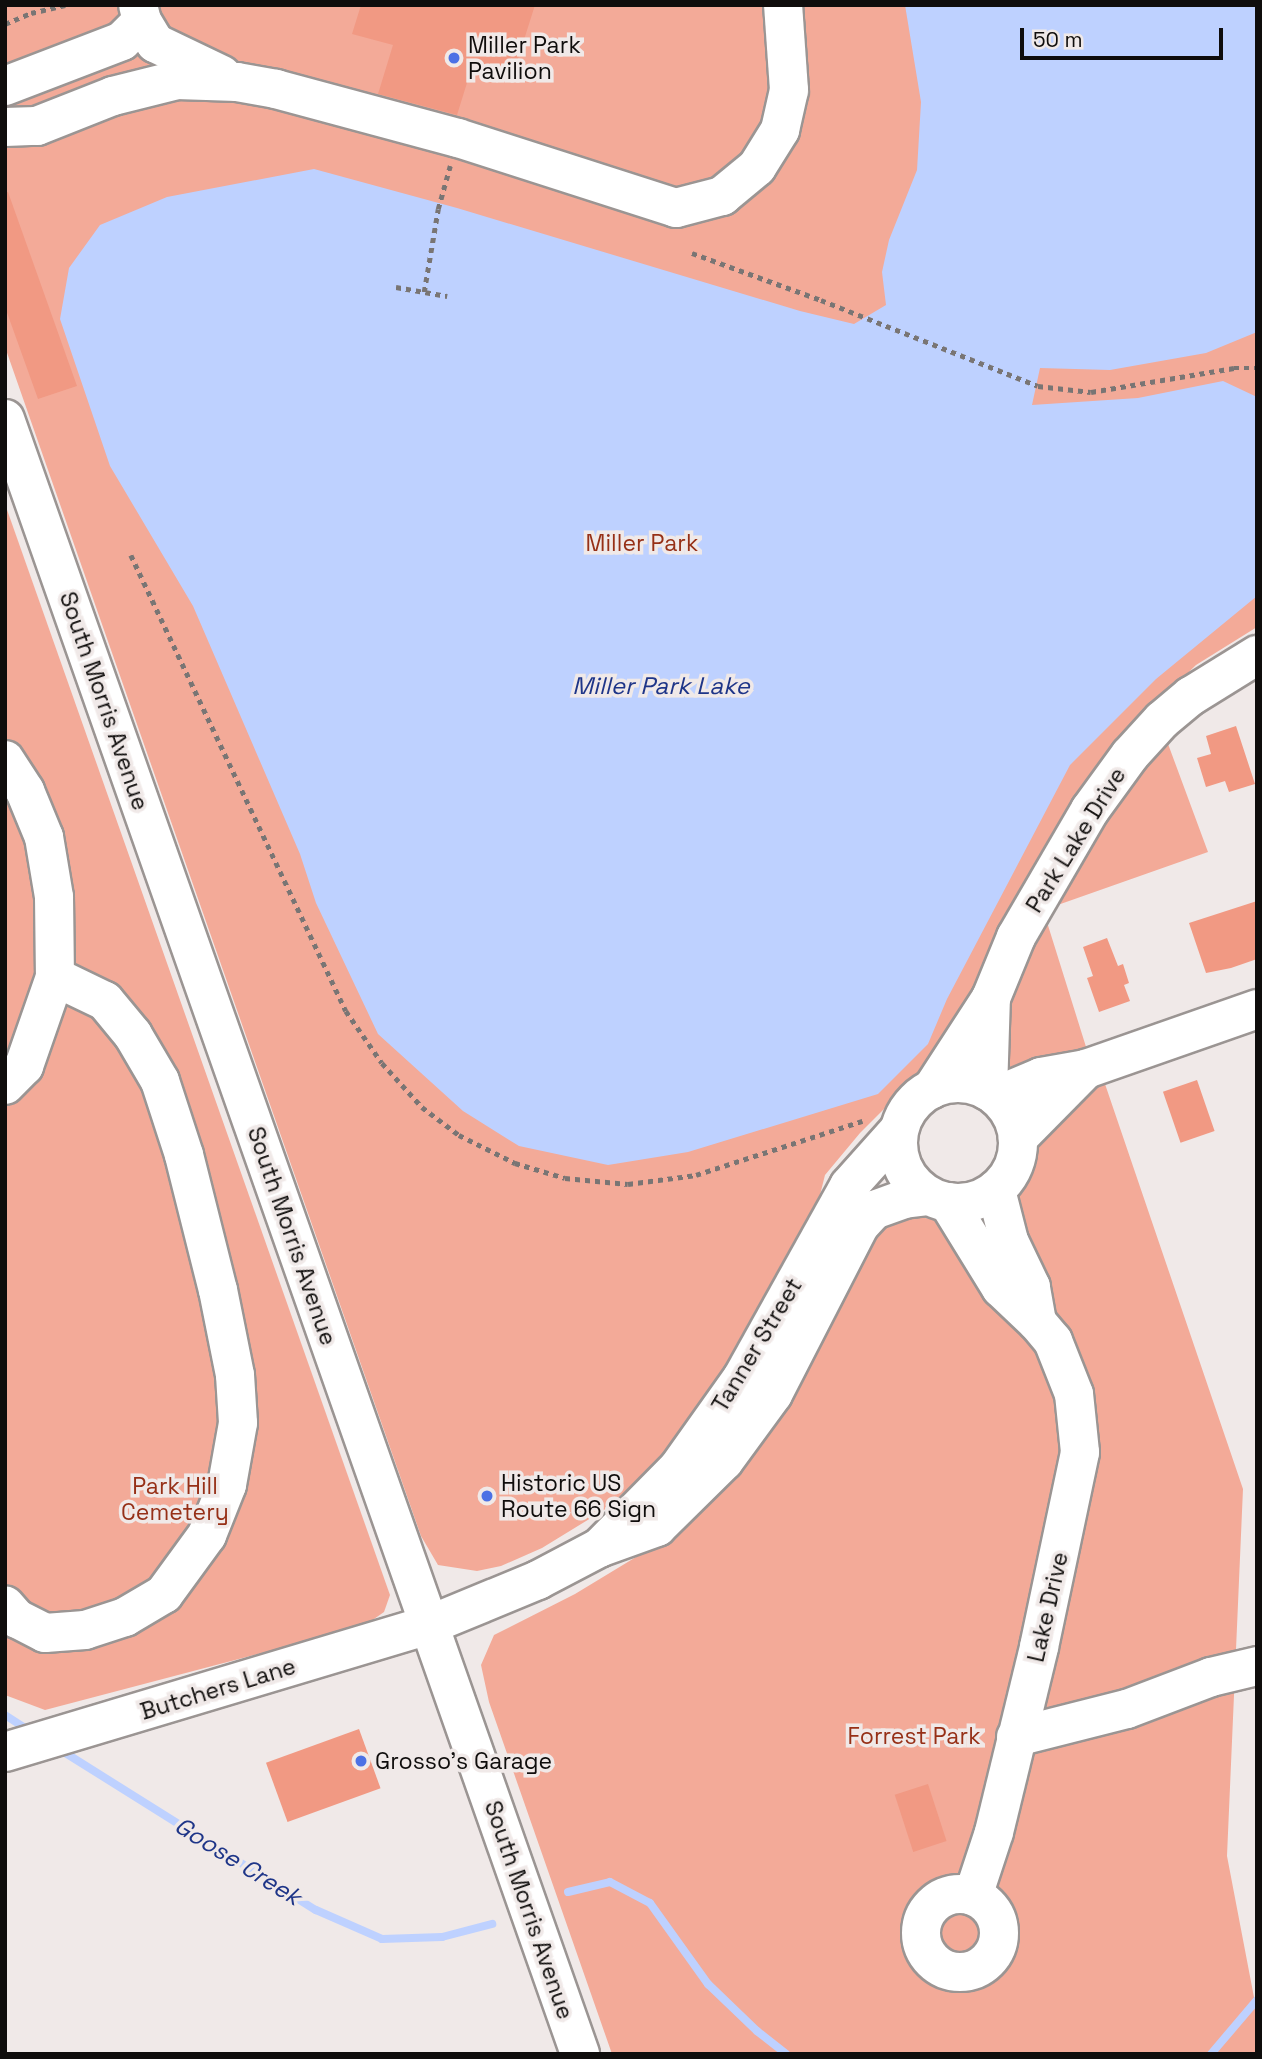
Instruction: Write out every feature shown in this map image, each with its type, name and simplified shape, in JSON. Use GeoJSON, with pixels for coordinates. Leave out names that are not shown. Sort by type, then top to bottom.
{"type":"FeatureCollection","features":[{"type":"Feature","properties":{"kind":"street"},"geometry":{"type":"LineString","coordinates":[[5,127],[37,126],[113,96],[177,80],[237,82],[276,89],[458,138],[676,208],[722,196],[757,167],[780,130],[789,90],[783,5]]}},
{"type":"Feature","properties":{"kind":"street"},"geometry":{"type":"LineString","coordinates":[[140,13],[155,43],[237,82]]}},
{"type":"Feature","properties":{"kind":"street"},"geometry":{"type":"LineString","coordinates":[[5,86],[122,41],[140,13]]}},
{"type":"Feature","properties":{"kind":"street","name":"South Morris Avenue"},"geometry":{"type":"LineString","coordinates":[[5,419],[580,2054]]}},
{"type":"Feature","properties":{"kind":"street","name":"Park Lake Drive"},"geometry":{"type":"LineString","coordinates":[[932,1089],[990,998],[1016,937],[1090,810],[1130,755],[1162,720],[1191,696],[1257,655]]}},
{"type":"Feature","properties":{"kind":"street"},"geometry":{"type":"LineString","coordinates":[[5,760],[25,791],[44,837],[54,897],[55,976],[24,1066],[5,1085]]}},
{"type":"Feature","properties":{"kind":"street"},"geometry":{"type":"LineString","coordinates":[[5,1605],[17,1619],[45,1633],[85,1630],[125,1617],[164,1594],[207,1535],[227,1485],[238,1423],[235,1375],[218,1290],[184,1154],[160,1081],[133,1035],[105,1001],[55,976]]}},
{"type":"Feature","properties":{"kind":"street","name":"Park Lake Drive"},"geometry":{"type":"LineString","coordinates":[[990,998],[992,1093]]}},
{"type":"Feature","properties":{"kind":"street"},"geometry":{"type":"LineString","coordinates":[[992,1093],[1041,1077],[1086,1069],[1257,1009]]}},
{"type":"Feature","properties":{"kind":"street"},"geometry":{"type":"LineString","coordinates":[[1018,1138],[1086,1069]]}},
{"type":"Feature","properties":{"kind":"street"},"geometry":{"type":"LineString","coordinates":[[960,1083],[992,1093],[1007,1108],[1018,1138],[1017,1157],[1009,1175],[996,1190],[973,1201],[939,1199],[914,1184],[904,1168],[886,1124],[932,1089],[960,1083]]}},
{"type":"Feature","properties":{"kind":"street","name":"Tanner Street"},"geometry":{"type":"LineString","coordinates":[[599,1548],[678,1468],[742,1378],[886,1124]]}},
{"type":"Feature","properties":{"kind":"street","name":"Lake Drive"},"geometry":{"type":"LineString","coordinates":[[996,1190],[1010,1241],[1031,1287],[1037,1322]]}},
{"type":"Feature","properties":{"kind":"street","name":"Tanner Street"},"geometry":{"type":"LineString","coordinates":[[429,1625],[538,1580],[599,1548],[657,1527],[724,1461],[773,1394],[860,1225],[874,1210],[904,1199],[939,1199]]}},
{"type":"Feature","properties":{"kind":"street","name":"Lake Drive"},"geometry":{"type":"LineString","coordinates":[[939,1199],[1001,1288],[1053,1340],[1074,1394],[1080,1452],[1068,1519],[994,1832],[973,1896]]}},
{"type":"Feature","properties":{"kind":"street","name":"Butchers Lane"},"geometry":{"type":"LineString","coordinates":[[15,1749],[429,1625]]}},
{"type":"Feature","properties":{"kind":"street"},"geometry":{"type":"LineString","coordinates":[[1016,1737],[1127,1709],[1211,1677],[1257,1666]]}},
{"type":"Feature","properties":{"kind":"path"},"geometry":{"type":"LineString","coordinates":[[5,24],[31,13],[65,5]]}},
{"type":"Feature","properties":{"kind":"path"},"geometry":{"type":"LineString","coordinates":[[424,292],[438,209],[458,138]]}},
{"type":"Feature","properties":{"kind":"path"},"geometry":{"type":"LineString","coordinates":[[692,253],[1038,386],[1091,392],[1234,368],[1257,368]]}},
{"type":"Feature","properties":{"kind":"path"},"geometry":{"type":"LineString","coordinates":[[396,287],[447,296]]}},
{"type":"Feature","properties":{"kind":"path"},"geometry":{"type":"LineString","coordinates":[[131,555],[346,1011],[382,1063],[422,1107],[449,1128],[516,1163],[565,1178],[628,1184],[696,1175],[886,1124]]}},
{"type":"Feature","properties":{"kind":"green space","name":"Miller Park Lake"},"geometry":{"type":"Polygon","coordinates":[[[5,5],[1257,5],[1257,627],[1196,665],[1154,706],[1208,852],[1052,907],[1046,919],[1087,1050],[1005,1074],[933,1060],[860,1133],[825,1175],[819,1199],[743,1353],[665,1458],[604,1510],[542,1548],[501,1566],[477,1571],[438,1565],[421,1536],[5,347],[5,5]]]}},
{"type":"Feature","properties":{"kind":"green space","name":"Park Hill Cemetery"},"geometry":{"type":"Polygon","coordinates":[[[5,504],[390,1595],[384,1612],[364,1626],[45,1710],[5,1695],[5,504]]]}},
{"type":"Feature","properties":{"kind":"green space","name":"Forrest Park"},"geometry":{"type":"Polygon","coordinates":[[[1105,1084],[1243,1489],[1227,1856],[1257,2013],[1257,2054],[612,2054],[489,1702],[481,1665],[494,1635],[575,1594],[641,1554],[712,1492],[875,1227],[907,1215],[937,1220],[975,1217],[1016,1194],[1033,1148],[1087,1091],[1105,1084]]]}},
{"type":"Feature","properties":{"kind":"water","name":"Miller Park Lake"},"geometry":{"type":"Polygon","coordinates":[[[905,5],[1257,5],[1257,332],[1206,353],[1110,370],[1040,368],[1032,405],[1138,398],[1223,381],[1257,397],[1257,596],[1156,679],[1070,765],[947,999],[928,1044],[878,1094],[688,1152],[608,1165],[519,1146],[463,1111],[378,1034],[316,903],[300,854],[193,606],[110,466],[60,319],[69,268],[100,225],[167,197],[314,169],[457,208],[800,311],[854,324],[886,305],[882,272],[889,240],[917,170],[921,102],[905,5]]]}},
{"type":"Feature","properties":{"kind":"building","name":"Miller Park Pavilion"},"geometry":{"type":"Polygon","coordinates":[[[361,5],[535,5],[511,81],[471,70],[457,115],[378,94],[393,45],[352,34],[361,5]]]}},
{"type":"Feature","properties":{"kind":"building"},"geometry":{"type":"Polygon","coordinates":[[[8,192],[77,386],[38,399],[5,307],[5,193],[8,192]]]}},
{"type":"Feature","properties":{"kind":"building"},"geometry":{"type":"Polygon","coordinates":[[[1236,726],[1255,784],[1229,792],[1225,781],[1206,787],[1197,758],[1211,754],[1206,736],[1236,726]]]}},
{"type":"Feature","properties":{"kind":"building"},"geometry":{"type":"Polygon","coordinates":[[[1257,901],[1257,959],[1206,973],[1189,923],[1257,901]]]}},
{"type":"Feature","properties":{"kind":"building"},"geometry":{"type":"Polygon","coordinates":[[[1107,938],[1118,966],[1123,964],[1129,983],[1124,985],[1130,1001],[1099,1012],[1087,978],[1093,976],[1083,947],[1107,938]]]}},
{"type":"Feature","properties":{"kind":"building"},"geometry":{"type":"Polygon","coordinates":[[[1197,1080],[1215,1131],[1181,1143],[1163,1092],[1197,1080]]]}},
{"type":"Feature","properties":{"kind":"building"},"geometry":{"type":"Polygon","coordinates":[[[359,1729],[381,1788],[288,1822],[266,1763],[359,1729]]]}},
{"type":"Feature","properties":{"kind":"building"},"geometry":{"type":"Polygon","coordinates":[[[928,1784],[947,1841],[913,1852],[895,1795],[928,1784]]]}},
{"type":"Feature","properties":{"kind":"waterway","name":"Goose Creek"},"geometry":{"type":"LineString","coordinates":[[5,1715],[30,1731]]}},
{"type":"Feature","properties":{"kind":"waterway","name":"Goose Creek"},"geometry":{"type":"LineString","coordinates":[[59,1749],[316,1910],[382,1939],[442,1937],[492,1924]]}},
{"type":"Feature","properties":{"kind":"waterway","name":"Goose Creek"},"geometry":{"type":"LineString","coordinates":[[568,1892],[610,1882],[650,1903],[708,1984],[757,2031],[786,2054]]}},
{"type":"Feature","properties":{"kind":"waterway","name":"Goose Creek"},"geometry":{"type":"LineString","coordinates":[[1211,2054],[1257,2000]]}},
{"type":"Feature","properties":{"kind":"place","name":"Miller Park Pavilion"},"geometry":{"type":"Point","coordinates":[454,58]}},
{"type":"Feature","properties":{"kind":"place","name":"Historic US Route 66 Sign"},"geometry":{"type":"Point","coordinates":[487,1496]}},
{"type":"Feature","properties":{"kind":"place","name":"Grosso's Garage"},"geometry":{"type":"Point","coordinates":[361,1761]}},
{"type":"Feature","properties":{"kind":"park label","name":"Miller Park"},"geometry":{"type":"Point","coordinates":[642,543]}}]}
